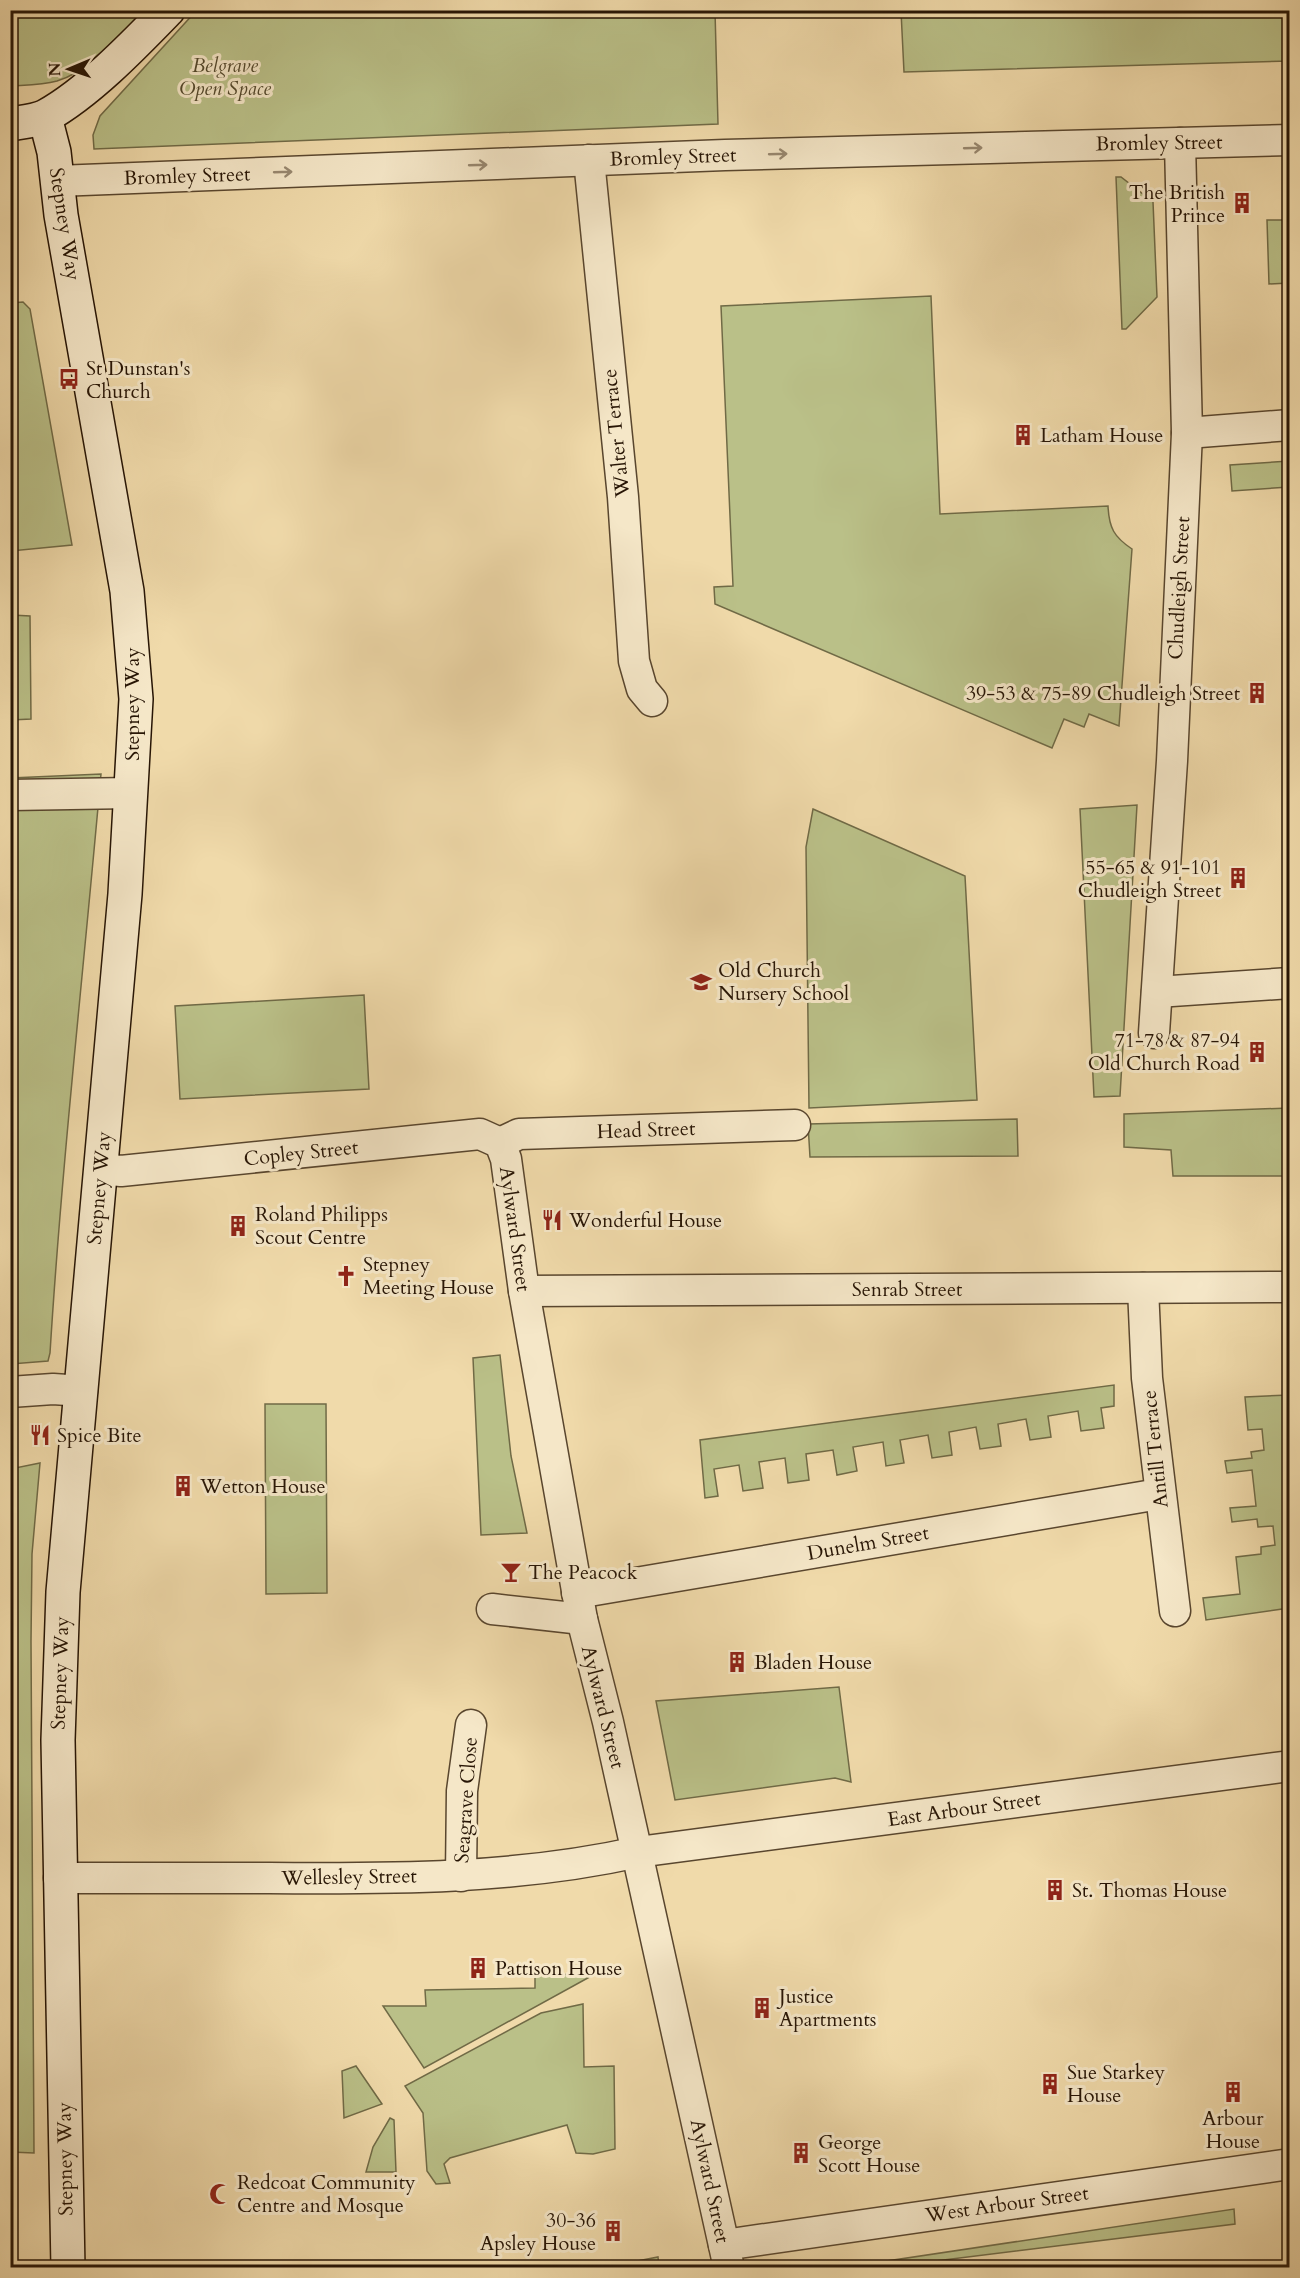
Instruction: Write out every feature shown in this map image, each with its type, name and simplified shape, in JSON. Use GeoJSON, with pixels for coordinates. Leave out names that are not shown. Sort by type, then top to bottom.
{"type":"FeatureCollection","features":[{"type":"Feature","properties":{"kind":"street"},"geometry":{"type":"LineString","coordinates":[[10,124],[45,117],[120,59],[168,10]]}},
{"type":"Feature","properties":{"kind":"street","name":"Stepney Way"},"geometry":{"type":"LineString","coordinates":[[45,117],[54,152],[130,613],[136,699],[125,894],[63,1592],[58,1740],[59,1878],[68,2268]]}},
{"type":"Feature","properties":{"kind":"street","name":"Bromley Street"},"geometry":{"type":"LineString","coordinates":[[57,181],[590,160],[1290,140]]}},
{"type":"Feature","properties":{"kind":"street","name":"Chudleigh Street"},"geometry":{"type":"LineString","coordinates":[[1154,1033],[1172,761],[1186,434],[1180,143]]}},
{"type":"Feature","properties":{"kind":"street","name":"Walter Terrace"},"geometry":{"type":"LineString","coordinates":[[590,160],[623,497],[634,662],[642,689],[652,701]]}},
{"type":"Feature","properties":{"kind":"street"},"geometry":{"type":"LineString","coordinates":[[1186,434],[1290,425]]}},
{"type":"Feature","properties":{"kind":"street"},"geometry":{"type":"LineString","coordinates":[[10,795],[131,794]]}},
{"type":"Feature","properties":{"kind":"street"},"geometry":{"type":"LineString","coordinates":[[1157,992],[1290,983]]}},
{"type":"Feature","properties":{"kind":"street","name":"Head Street"},"geometry":{"type":"LineString","coordinates":[[500,1143],[519,1134],[795,1125]]}},
{"type":"Feature","properties":{"kind":"street","name":"Copley Street"},"geometry":{"type":"LineString","coordinates":[[100,1169],[121,1171],[480,1134],[500,1143]]}},
{"type":"Feature","properties":{"kind":"street","name":"Aylward Street"},"geometry":{"type":"LineString","coordinates":[[500,1143],[506,1159],[524,1291],[542,1381],[579,1606],[638,1852],[726,2256]]}},
{"type":"Feature","properties":{"kind":"street","name":"Senrab Street"},"geometry":{"type":"LineString","coordinates":[[524,1291],[1290,1287]]}},
{"type":"Feature","properties":{"kind":"street","name":"Antill Terrace"},"geometry":{"type":"LineString","coordinates":[[1143,1288],[1147,1378],[1159,1494],[1175,1611]]}},
{"type":"Feature","properties":{"kind":"street"},"geometry":{"type":"LineString","coordinates":[[10,1392],[53,1389],[82,1391]]}},
{"type":"Feature","properties":{"kind":"street","name":"Dunelm Street"},"geometry":{"type":"LineString","coordinates":[[492,1609],[579,1606],[1159,1494]]}},
{"type":"Feature","properties":{"kind":"street","name":"Seagrave Close"},"geometry":{"type":"LineString","coordinates":[[461,1876],[462,1791],[471,1725]]}},
{"type":"Feature","properties":{"kind":"street","name":"East Arbour Street"},"geometry":{"type":"LineString","coordinates":[[638,1852],[1290,1766]]}},
{"type":"Feature","properties":{"kind":"street","name":"Wellesley Street"},"geometry":{"type":"LineString","coordinates":[[59,1878],[461,1876],[599,1861],[638,1852]]}},
{"type":"Feature","properties":{"kind":"street","name":"West Arbour Street"},"geometry":{"type":"LineString","coordinates":[[726,2256],[1290,2164]]}},
{"type":"Feature","properties":{"kind":"green space"},"geometry":{"type":"Polygon","coordinates":[[[11,11],[145,11],[94,61],[70,76],[46,83],[11,86],[11,11]]]}},
{"type":"Feature","properties":{"kind":"green space","name":"Belgrave Open Space"},"geometry":{"type":"Polygon","coordinates":[[[196,11],[715,11],[718,124],[94,149],[93,135],[100,116],[196,11]]]}},
{"type":"Feature","properties":{"kind":"green space"},"geometry":{"type":"Polygon","coordinates":[[[901,11],[1289,11],[1289,61],[904,72],[901,11]]]}},
{"type":"Feature","properties":{"kind":"green space"},"geometry":{"type":"Polygon","coordinates":[[[1116,177],[1121,177],[1153,202],[1157,297],[1126,329],[1122,329],[1116,177]]]}},
{"type":"Feature","properties":{"kind":"green space"},"geometry":{"type":"Polygon","coordinates":[[[1267,220],[1289,220],[1289,283],[1269,284],[1267,220]]]}},
{"type":"Feature","properties":{"kind":"green space"},"geometry":{"type":"Polygon","coordinates":[[[931,296],[940,514],[1108,506],[1114,531],[1132,549],[1119,726],[1089,714],[1084,727],[1064,719],[1052,748],[715,604],[714,587],[733,586],[721,306],[931,296]]]}},
{"type":"Feature","properties":{"kind":"green space"},"geometry":{"type":"Polygon","coordinates":[[[23,302],[30,309],[72,545],[11,551],[11,303],[23,302]]]}},
{"type":"Feature","properties":{"kind":"green space"},"geometry":{"type":"Polygon","coordinates":[[[1289,461],[1289,487],[1232,491],[1230,465],[1289,461]]]}},
{"type":"Feature","properties":{"kind":"green space"},"geometry":{"type":"Polygon","coordinates":[[[11,615],[30,616],[31,719],[11,720],[11,615]]]}},
{"type":"Feature","properties":{"kind":"green space"},"geometry":{"type":"Polygon","coordinates":[[[101,774],[67,1136],[50,1353],[48,1361],[11,1364],[11,778],[101,774]]]}},
{"type":"Feature","properties":{"kind":"green space"},"geometry":{"type":"Polygon","coordinates":[[[1137,805],[1120,1096],[1094,1097],[1080,809],[1137,805]]]}},
{"type":"Feature","properties":{"kind":"green space"},"geometry":{"type":"Polygon","coordinates":[[[813,809],[965,876],[977,1100],[809,1108],[806,847],[813,809]]]}},
{"type":"Feature","properties":{"kind":"green space"},"geometry":{"type":"Polygon","coordinates":[[[364,995],[369,1089],[180,1099],[175,1006],[364,995]]]}},
{"type":"Feature","properties":{"kind":"green space"},"geometry":{"type":"Polygon","coordinates":[[[1289,1108],[1289,1176],[1173,1176],[1171,1150],[1124,1147],[1124,1114],[1289,1108]]]}},
{"type":"Feature","properties":{"kind":"green space"},"geometry":{"type":"Polygon","coordinates":[[[1017,1119],[1018,1156],[810,1157],[808,1124],[1017,1119]]]}},
{"type":"Feature","properties":{"kind":"green space"},"geometry":{"type":"Polygon","coordinates":[[[500,1355],[511,1456],[527,1533],[481,1535],[473,1358],[500,1355]]]}},
{"type":"Feature","properties":{"kind":"green space"},"geometry":{"type":"Polygon","coordinates":[[[1114,1385],[1114,1406],[1101,1408],[1104,1428],[1081,1431],[1078,1411],[1048,1416],[1051,1437],[1030,1440],[1026,1419],[998,1424],[1001,1446],[980,1449],[976,1427],[949,1432],[952,1455],[932,1458],[928,1435],[900,1440],[904,1463],[886,1466],[883,1442],[853,1447],[857,1471],[837,1475],[833,1450],[806,1454],[809,1480],[788,1483],[785,1458],[759,1462],[763,1488],[743,1491],[739,1465],[714,1469],[718,1496],[705,1498],[700,1440],[1114,1385]]]}},
{"type":"Feature","properties":{"kind":"green space"},"geometry":{"type":"Polygon","coordinates":[[[1289,1395],[1289,1608],[1206,1620],[1203,1598],[1240,1594],[1236,1557],[1261,1554],[1261,1547],[1275,1545],[1273,1526],[1258,1527],[1257,1519],[1232,1522],[1230,1508],[1256,1506],[1252,1470],[1227,1473],[1225,1461],[1252,1458],[1251,1452],[1264,1450],[1262,1429],[1248,1430],[1245,1397],[1289,1395]]]}},
{"type":"Feature","properties":{"kind":"green space"},"geometry":{"type":"Polygon","coordinates":[[[265,1404],[326,1404],[327,1593],[266,1594],[265,1404]]]}},
{"type":"Feature","properties":{"kind":"green space"},"geometry":{"type":"Polygon","coordinates":[[[40,1463],[32,1554],[31,1641],[34,2153],[10,2152],[10,1469],[40,1463]]]}},
{"type":"Feature","properties":{"kind":"green space"},"geometry":{"type":"Polygon","coordinates":[[[839,1687],[851,1782],[835,1778],[675,1800],[656,1701],[839,1687]]]}},
{"type":"Feature","properties":{"kind":"green space"},"geometry":{"type":"Polygon","coordinates":[[[595,1974],[424,2068],[383,2006],[426,2006],[425,1990],[535,1988],[535,1975],[595,1974]]]}},
{"type":"Feature","properties":{"kind":"green space"},"geometry":{"type":"Polygon","coordinates":[[[583,2004],[584,2067],[614,2066],[615,2149],[593,2154],[576,2153],[567,2125],[450,2158],[444,2164],[450,2183],[436,2184],[427,2171],[423,2113],[405,2086],[541,2013],[583,2004]]]}},
{"type":"Feature","properties":{"kind":"green space"},"geometry":{"type":"Polygon","coordinates":[[[356,2066],[382,2104],[344,2118],[342,2071],[356,2066]]]}},
{"type":"Feature","properties":{"kind":"green space"},"geometry":{"type":"Polygon","coordinates":[[[390,2118],[394,2120],[396,2172],[366,2172],[373,2147],[390,2118]]]}},
{"type":"Feature","properties":{"kind":"green space"},"geometry":{"type":"Polygon","coordinates":[[[1234,2209],[1235,2224],[887,2267],[867,2267],[867,2264],[1234,2209]]]}},
{"type":"Feature","properties":{"kind":"green space"},"geometry":{"type":"Polygon","coordinates":[[[658,2257],[659,2267],[613,2267],[617,2265],[658,2257]]]}},
{"type":"Feature","properties":{"kind":"place","name":"The British Prince"},"geometry":{"type":"Point","coordinates":[1242,203]}},
{"type":"Feature","properties":{"kind":"place","name":"St Dunstan's Church"},"geometry":{"type":"Point","coordinates":[69,379]}},
{"type":"Feature","properties":{"kind":"place","name":"Latham House"},"geometry":{"type":"Point","coordinates":[1023,435]}},
{"type":"Feature","properties":{"kind":"place","name":"39-53 & 75-89 Chudleigh Street"},"geometry":{"type":"Point","coordinates":[1257,693]}},
{"type":"Feature","properties":{"kind":"place","name":"55-65 & 91-101 Chudleigh Street"},"geometry":{"type":"Point","coordinates":[1238,878]}},
{"type":"Feature","properties":{"kind":"place","name":"Old Church Nursery School"},"geometry":{"type":"Point","coordinates":[701,982]}},
{"type":"Feature","properties":{"kind":"place","name":"71-78 & 87-94 Old Church Road"},"geometry":{"type":"Point","coordinates":[1257,1052]}},
{"type":"Feature","properties":{"kind":"place","name":"Wonderful House"},"geometry":{"type":"Point","coordinates":[552,1220]}},
{"type":"Feature","properties":{"kind":"place","name":"Roland Philipps Scout Centre"},"geometry":{"type":"Point","coordinates":[238,1226]}},
{"type":"Feature","properties":{"kind":"place","name":"Stepney Meeting House"},"geometry":{"type":"Point","coordinates":[346,1276]}},
{"type":"Feature","properties":{"kind":"place","name":"Spice Bite"},"geometry":{"type":"Point","coordinates":[40,1435]}},
{"type":"Feature","properties":{"kind":"place","name":"Wetton House"},"geometry":{"type":"Point","coordinates":[183,1486]}},
{"type":"Feature","properties":{"kind":"place","name":"The Peacock"},"geometry":{"type":"Point","coordinates":[511,1572]}},
{"type":"Feature","properties":{"kind":"place","name":"Bladen House"},"geometry":{"type":"Point","coordinates":[737,1662]}},
{"type":"Feature","properties":{"kind":"place","name":"St. Thomas House"},"geometry":{"type":"Point","coordinates":[1055,1890]}},
{"type":"Feature","properties":{"kind":"place","name":"Pattison House"},"geometry":{"type":"Point","coordinates":[478,1968]}},
{"type":"Feature","properties":{"kind":"place","name":"Justice Apartments"},"geometry":{"type":"Point","coordinates":[762,2008]}},
{"type":"Feature","properties":{"kind":"place","name":"Sue Starkey House"},"geometry":{"type":"Point","coordinates":[1050,2084]}},
{"type":"Feature","properties":{"kind":"place","name":"Arbour House"},"geometry":{"type":"Point","coordinates":[1233,2092]}},
{"type":"Feature","properties":{"kind":"place","name":"George Scott House"},"geometry":{"type":"Point","coordinates":[801,2153]}},
{"type":"Feature","properties":{"kind":"place","name":"Redcoat Community Centre and Mosque"},"geometry":{"type":"Point","coordinates":[220,2194]}},
{"type":"Feature","properties":{"kind":"place","name":"30-36 Apsley House"},"geometry":{"type":"Point","coordinates":[613,2231]}}]}
